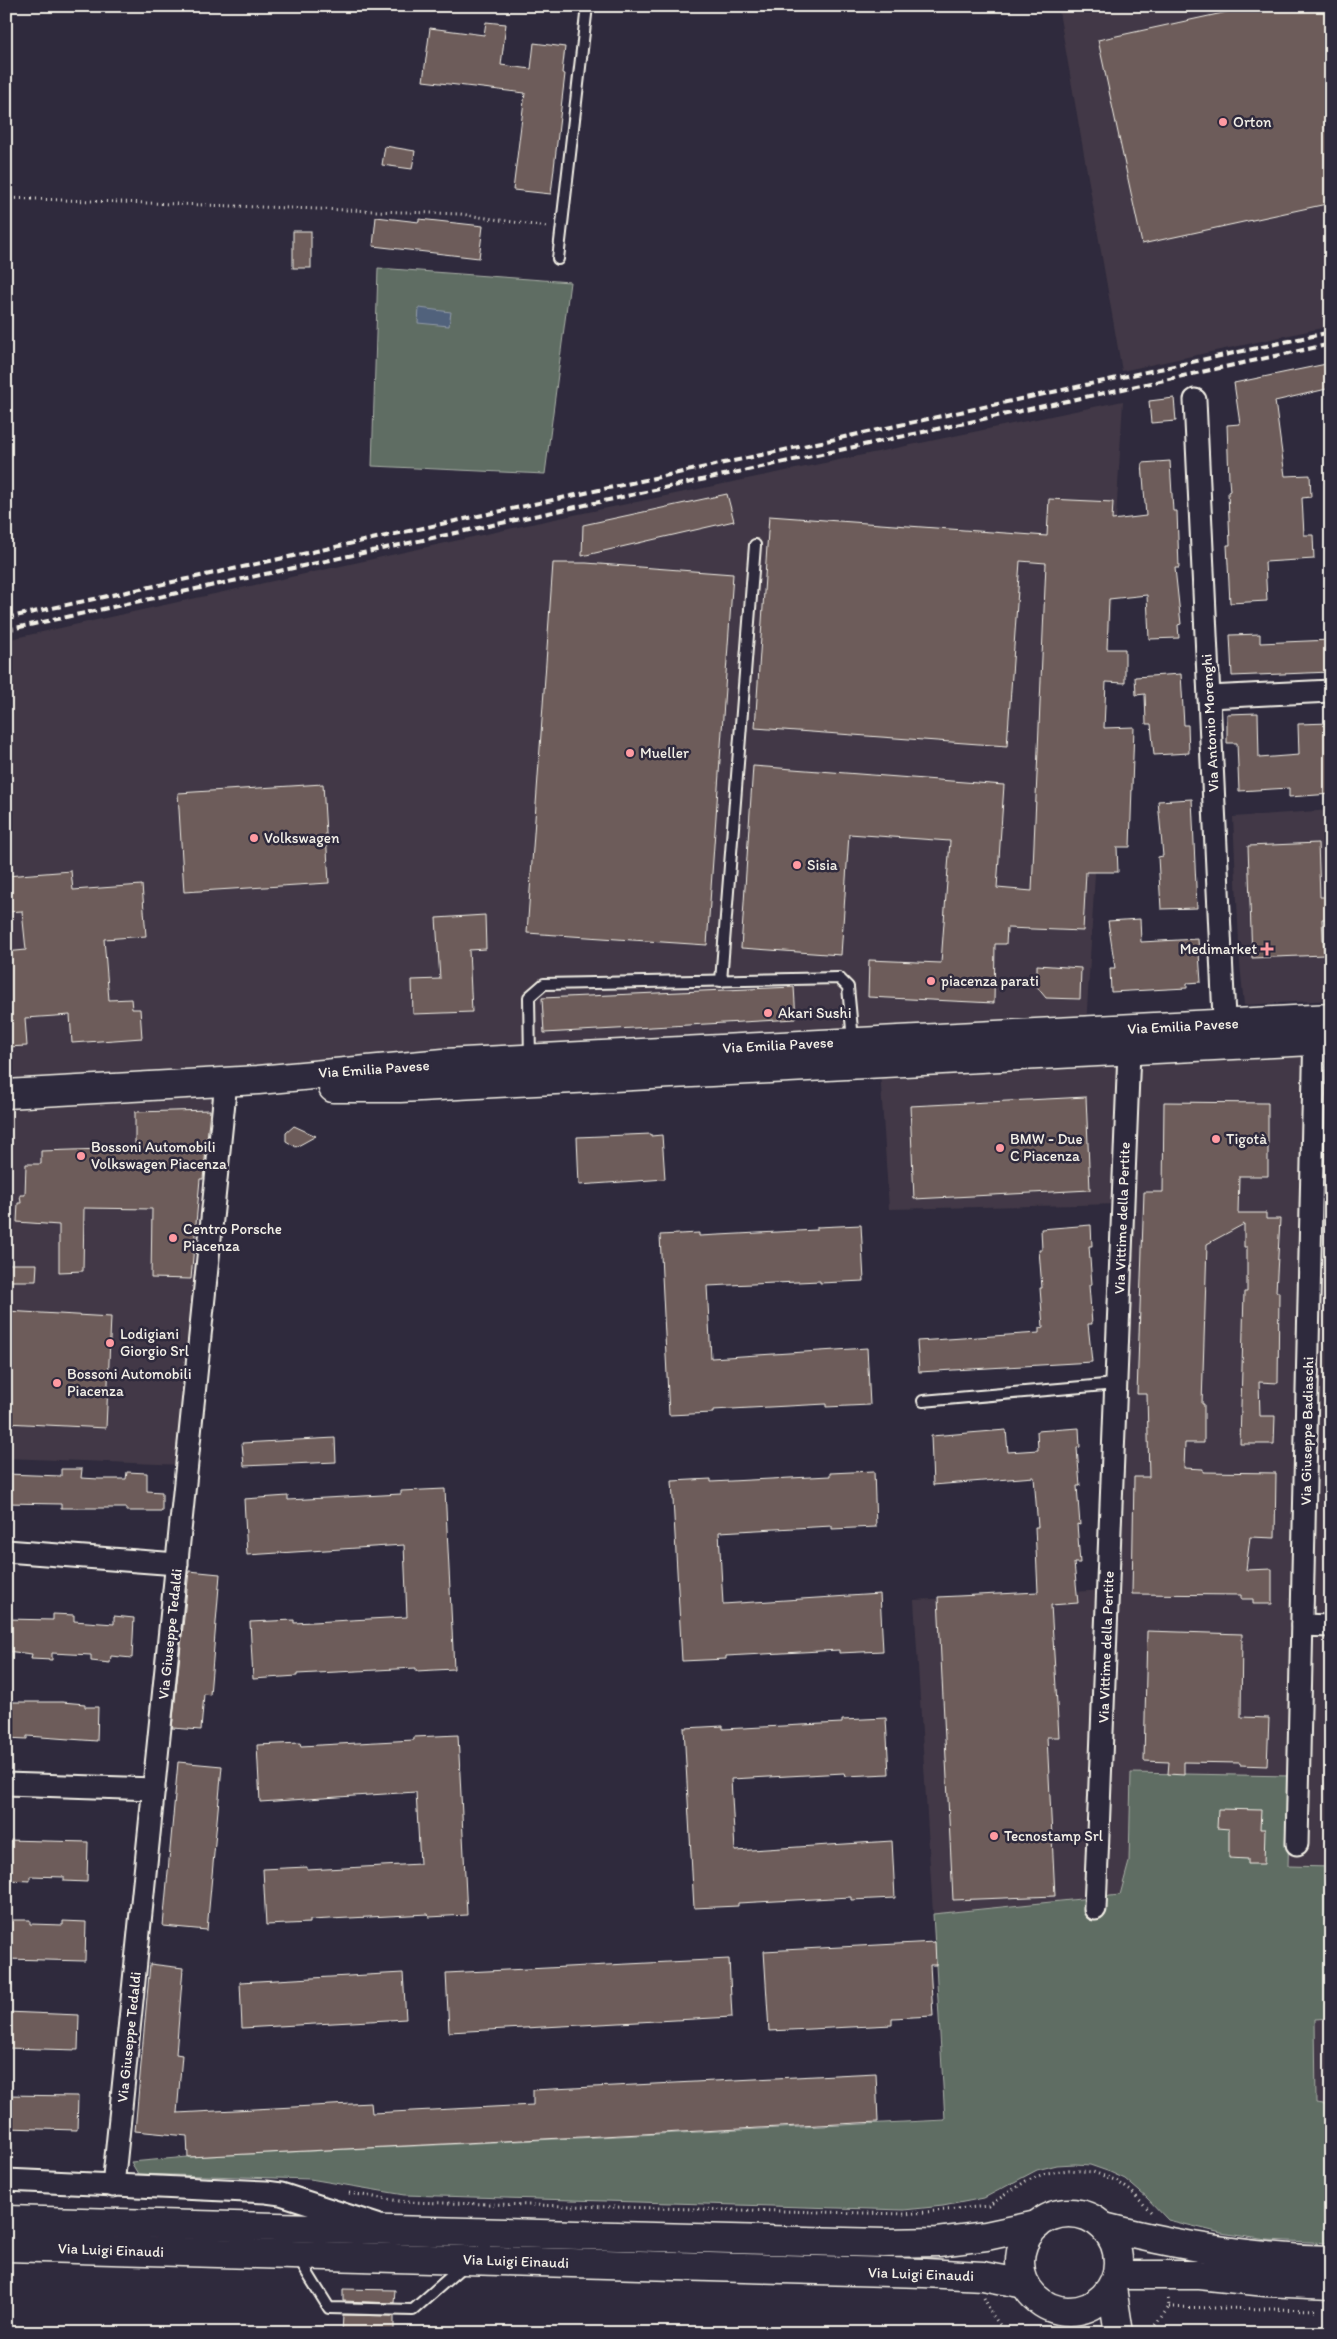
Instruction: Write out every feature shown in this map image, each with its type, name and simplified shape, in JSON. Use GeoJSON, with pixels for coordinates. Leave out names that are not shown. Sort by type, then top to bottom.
{"type":"FeatureCollection","features":[{"type":"Feature","properties":{"kind":"main road","name":"Via Emilia Pavese"},"geometry":{"type":"LineString","coordinates":[[6,1094],[226,1082],[318,1088],[400,1088],[531,1070],[868,1048],[1225,1035],[1323,1029]]}},
{"type":"Feature","properties":{"kind":"main road","name":"Via Emilia Pavese"},"geometry":{"type":"LineString","coordinates":[[868,1048],[1128,1051],[1225,1035]]}},
{"type":"Feature","properties":{"kind":"main road","name":"Via Luigi Einaudi"},"geometry":{"type":"LineString","coordinates":[[6,2220],[884,2244],[938,2242],[986,2236],[1037,2225],[1050,2217],[1064,2213],[1079,2214],[1092,2219],[1104,2227],[1218,2251],[1252,2256],[1331,2260]]}},
{"type":"Feature","properties":{"kind":"main road"},"geometry":{"type":"LineString","coordinates":[[1037,2225],[1027,2237],[1021,2252],[1020,2269],[1025,2284],[1032,2295],[1054,2309],[1070,2312],[1086,2309],[1101,2300],[1115,2281],[1199,2275],[1266,2282],[1331,2285]]}},
{"type":"Feature","properties":{"kind":"main road"},"geometry":{"type":"LineString","coordinates":[[1104,2227],[1112,2237],[1117,2249],[1119,2262],[1115,2281],[1119,2333]]}},
{"type":"Feature","properties":{"kind":"main road","name":"Via Luigi Einaudi"},"geometry":{"type":"LineString","coordinates":[[6,2247],[924,2273],[983,2276],[1025,2284]]}},
{"type":"Feature","properties":{"kind":"main road"},"geometry":{"type":"LineString","coordinates":[[1054,2309],[1071,2333]]}},
{"type":"Feature","properties":{"kind":"street","name":"Via Antonio Morenghi"},"geometry":{"type":"LineString","coordinates":[[1195,400],[1225,1035]]}},
{"type":"Feature","properties":{"kind":"street"},"geometry":{"type":"LineString","coordinates":[[1209,697],[1331,691]]}},
{"type":"Feature","properties":{"kind":"street","name":"Via Giuseppe Badiaschi"},"geometry":{"type":"LineString","coordinates":[[1297,1844],[1302,1625],[1321,1204],[1323,1029]]}},
{"type":"Feature","properties":{"kind":"street","name":"Via Vittime della Pertite"},"geometry":{"type":"LineString","coordinates":[[1096,1909],[1128,1051]]}},
{"type":"Feature","properties":{"kind":"street","name":"Via Giuseppe Tedaldi"},"geometry":{"type":"LineString","coordinates":[[114,2186],[226,1082]]}},
{"type":"Feature","properties":{"kind":"street"},"geometry":{"type":"LineString","coordinates":[[6,1551],[177,1564]]}},
{"type":"Feature","properties":{"kind":"street"},"geometry":{"type":"LineString","coordinates":[[1302,1625],[1331,1626]]}},
{"type":"Feature","properties":{"kind":"street"},"geometry":{"type":"LineString","coordinates":[[6,1784],[154,1789]]}},
{"type":"Feature","properties":{"kind":"street","name":"Via Luigi Einaudi"},"geometry":{"type":"LineString","coordinates":[[6,2180],[281,2194],[396,2232]]}},
{"type":"Feature","properties":{"kind":"lane"},"geometry":{"type":"LineString","coordinates":[[558,259],[588,6]]}},
{"type":"Feature","properties":{"kind":"lane"},"geometry":{"type":"LineString","coordinates":[[721,981],[755,546]]}},
{"type":"Feature","properties":{"kind":"lane"},"geometry":{"type":"LineString","coordinates":[[531,1070],[529,997],[544,984],[839,978],[848,987],[868,1048]]}},
{"type":"Feature","properties":{"kind":"lane"},"geometry":{"type":"LineString","coordinates":[[923,1401],[1116,1384]]}},
{"type":"Feature","properties":{"kind":"lane"},"geometry":{"type":"LineString","coordinates":[[296,2255],[329,2308],[413,2310],[470,2260]]}},
{"type":"Feature","properties":{"kind":"path"},"geometry":{"type":"LineString","coordinates":[[6,198],[460,214],[561,229]]}},
{"type":"Feature","properties":{"kind":"path"},"geometry":{"type":"LineString","coordinates":[[343,2192],[406,2202],[905,2214],[988,2206],[1026,2180],[1046,2172],[1069,2170],[1093,2172],[1115,2180],[1132,2191],[1155,2218]]}},
{"type":"Feature","properties":{"kind":"path"},"geometry":{"type":"LineString","coordinates":[[982,2290],[988,2308],[1006,2333]]}},
{"type":"Feature","properties":{"kind":"path"},"geometry":{"type":"LineString","coordinates":[[1149,2333],[1169,2307],[1168,2293]]}},
{"type":"Feature","properties":{"kind":"path"},"geometry":{"type":"LineString","coordinates":[[1169,2307],[1321,2310]]}},
{"type":"Feature","properties":{"kind":"shaded area"},"geometry":{"type":"Polygon","coordinates":[[[1058,6],[1331,6],[1331,326],[1122,371],[1058,6]]]}},
{"type":"Feature","properties":{"kind":"shaded area"},"geometry":{"type":"Polygon","coordinates":[[[1123,401],[1085,1043],[1331,1030],[1331,1867],[1288,1866],[1131,1773],[1129,1862],[1121,1895],[933,1914],[914,1600],[1109,1590],[1121,1204],[889,1209],[879,1055],[227,1084],[184,1465],[6,1458],[6,640],[550,520],[1123,401]]]}},
{"type":"Feature","properties":{"kind":"shaded area"},"geometry":{"type":"Polygon","coordinates":[[[1331,810],[1331,1000],[1244,1005],[1240,964],[1233,817],[1331,810]]]}},
{"type":"Feature","properties":{"kind":"shaded area"},"geometry":{"type":"Polygon","coordinates":[[[1315,2018],[1331,2018],[1331,2105],[1316,2104],[1315,2018]]]}},
{"type":"Feature","properties":{"kind":"green space"},"geometry":{"type":"Polygon","coordinates":[[[378,268],[570,282],[545,474],[372,466],[378,268]]]}},
{"type":"Feature","properties":{"kind":"green space"},"geometry":{"type":"Polygon","coordinates":[[[1131,1773],[1290,1776],[1288,1866],[1331,1867],[1331,2018],[1315,2019],[1316,2103],[1331,2105],[1331,2243],[1267,2240],[1221,2233],[1168,2220],[1125,2179],[1090,2165],[1057,2165],[1037,2170],[984,2198],[943,2206],[904,2210],[405,2195],[310,2179],[138,2174],[131,2162],[188,2157],[945,2120],[933,1914],[1120,1895],[1129,1862],[1131,1773]]]}},
{"type":"Feature","properties":{"kind":"water"},"geometry":{"type":"Polygon","coordinates":[[[419,308],[451,312],[449,326],[418,323],[419,308]]]}},
{"type":"Feature","properties":{"kind":"building","name":"Orton"},"geometry":{"type":"Polygon","coordinates":[[[1255,6],[1331,6],[1331,203],[1142,244],[1098,40],[1255,6]]]}},
{"type":"Feature","properties":{"kind":"building"},"geometry":{"type":"Polygon","coordinates":[[[486,22],[506,24],[501,65],[531,69],[534,43],[565,47],[562,73],[565,74],[551,194],[513,190],[525,93],[423,81],[430,28],[484,35],[486,22]]]}},
{"type":"Feature","properties":{"kind":"building"},"geometry":{"type":"Polygon","coordinates":[[[385,146],[415,151],[412,169],[382,165],[385,146]]]}},
{"type":"Feature","properties":{"kind":"building"},"geometry":{"type":"Polygon","coordinates":[[[376,217],[419,222],[419,219],[483,226],[479,258],[373,246],[376,217]]]}},
{"type":"Feature","properties":{"kind":"building"},"geometry":{"type":"Polygon","coordinates":[[[293,231],[311,231],[311,268],[293,268],[293,231]]]}},
{"type":"Feature","properties":{"kind":"building"},"geometry":{"type":"Polygon","coordinates":[[[1331,363],[1331,388],[1275,401],[1285,476],[1310,475],[1311,497],[1302,498],[1304,535],[1313,535],[1314,559],[1265,562],[1267,601],[1230,603],[1227,545],[1230,545],[1228,492],[1230,491],[1227,425],[1240,424],[1234,383],[1331,363]]]}},
{"type":"Feature","properties":{"kind":"building"},"geometry":{"type":"Polygon","coordinates":[[[1174,398],[1176,421],[1151,423],[1149,401],[1174,398]]]}},
{"type":"Feature","properties":{"kind":"building"},"geometry":{"type":"Polygon","coordinates":[[[1170,461],[1173,511],[1177,511],[1179,568],[1175,568],[1181,624],[1178,625],[1179,638],[1149,639],[1147,595],[1109,599],[1107,649],[1125,649],[1125,683],[1106,682],[1104,728],[1134,727],[1130,847],[1117,847],[1118,872],[1086,872],[1083,931],[1007,928],[1006,944],[995,944],[994,1003],[868,997],[869,960],[941,963],[950,841],[849,834],[841,955],[741,948],[753,766],[1004,785],[997,888],[1032,891],[1046,563],[1020,561],[1007,746],[755,728],[769,516],[1047,536],[1049,499],[1113,502],[1112,520],[1146,516],[1142,463],[1170,461]]]}},
{"type":"Feature","properties":{"kind":"building"},"geometry":{"type":"Polygon","coordinates":[[[727,494],[734,521],[582,556],[583,525],[727,494]]]}},
{"type":"Feature","properties":{"kind":"building","name":"Mueller"},"geometry":{"type":"Polygon","coordinates":[[[553,563],[586,563],[733,574],[707,945],[527,933],[553,563]]]}},
{"type":"Feature","properties":{"kind":"building"},"geometry":{"type":"Polygon","coordinates":[[[1260,634],[1260,643],[1331,640],[1331,672],[1232,676],[1230,635],[1260,634]]]}},
{"type":"Feature","properties":{"kind":"building"},"geometry":{"type":"Polygon","coordinates":[[[1181,674],[1184,725],[1188,725],[1189,753],[1154,755],[1151,724],[1146,724],[1145,694],[1136,695],[1135,677],[1181,674]]]}},
{"type":"Feature","properties":{"kind":"building"},"geometry":{"type":"Polygon","coordinates":[[[1258,713],[1259,758],[1299,755],[1298,724],[1331,723],[1331,794],[1289,797],[1289,788],[1239,791],[1237,743],[1227,743],[1227,714],[1258,713]]]}},
{"type":"Feature","properties":{"kind":"building","name":"Volkswagen"},"geometry":{"type":"Polygon","coordinates":[[[323,784],[329,883],[184,892],[178,793],[323,784]]]}},
{"type":"Feature","properties":{"kind":"building"},"geometry":{"type":"Polygon","coordinates":[[[1192,799],[1197,908],[1161,909],[1158,857],[1163,856],[1158,801],[1192,799]]]}},
{"type":"Feature","properties":{"kind":"building"},"geometry":{"type":"Polygon","coordinates":[[[1318,843],[1320,897],[1327,897],[1328,919],[1322,919],[1324,955],[1252,958],[1248,846],[1318,843]]]}},
{"type":"Feature","properties":{"kind":"building"},"geometry":{"type":"Polygon","coordinates":[[[71,871],[73,890],[142,885],[146,936],[104,939],[109,1000],[131,999],[132,1009],[140,1009],[142,1038],[72,1043],[70,1015],[25,1018],[27,1046],[6,1047],[6,952],[26,950],[22,911],[6,912],[6,876],[71,871]]]}},
{"type":"Feature","properties":{"kind":"building"},"geometry":{"type":"Polygon","coordinates":[[[485,915],[486,949],[469,950],[472,1012],[413,1014],[412,980],[440,979],[436,918],[485,915]]]}},
{"type":"Feature","properties":{"kind":"building"},"geometry":{"type":"Polygon","coordinates":[[[1140,919],[1141,942],[1198,939],[1201,982],[1187,983],[1187,988],[1111,992],[1110,968],[1115,968],[1108,921],[1140,919]]]}},
{"type":"Feature","properties":{"kind":"building"},"geometry":{"type":"Polygon","coordinates":[[[1037,965],[1081,968],[1080,999],[1046,998],[1037,987],[1037,965]]]}},
{"type":"Feature","properties":{"kind":"building"},"geometry":{"type":"Polygon","coordinates":[[[794,987],[796,1019],[544,1033],[542,998],[794,987]]]}},
{"type":"Feature","properties":{"kind":"building","name":"BMW - Due C Piacenza"},"geometry":{"type":"Polygon","coordinates":[[[1086,1097],[1090,1190],[914,1199],[910,1106],[1086,1097]]]}},
{"type":"Feature","properties":{"kind":"building"},"geometry":{"type":"Polygon","coordinates":[[[1164,1102],[1268,1103],[1268,1176],[1239,1176],[1238,1213],[1266,1213],[1266,1219],[1280,1219],[1276,1292],[1279,1292],[1278,1383],[1259,1382],[1260,1416],[1275,1416],[1274,1444],[1240,1444],[1244,1292],[1247,1292],[1247,1247],[1244,1247],[1244,1224],[1207,1244],[1202,1404],[1204,1404],[1204,1443],[1185,1443],[1184,1468],[1203,1469],[1203,1472],[1276,1473],[1275,1538],[1250,1537],[1246,1570],[1272,1569],[1272,1604],[1253,1604],[1253,1599],[1241,1599],[1241,1595],[1132,1594],[1134,1477],[1149,1477],[1147,1394],[1137,1394],[1144,1192],[1163,1192],[1164,1102]]]}},
{"type":"Feature","properties":{"kind":"building"},"geometry":{"type":"Polygon","coordinates":[[[210,1110],[203,1179],[200,1179],[191,1279],[151,1278],[152,1209],[84,1208],[83,1271],[59,1272],[59,1225],[17,1222],[18,1203],[21,1203],[20,1195],[25,1195],[26,1164],[41,1164],[41,1151],[135,1148],[135,1112],[210,1110]]]}},
{"type":"Feature","properties":{"kind":"building"},"geometry":{"type":"Polygon","coordinates":[[[294,1126],[316,1136],[296,1147],[286,1141],[286,1133],[294,1126]]]}},
{"type":"Feature","properties":{"kind":"building"},"geometry":{"type":"Polygon","coordinates":[[[651,1134],[651,1136],[662,1135],[665,1179],[579,1185],[577,1137],[651,1134]]]}},
{"type":"Feature","properties":{"kind":"building"},"geometry":{"type":"Polygon","coordinates":[[[861,1225],[864,1281],[707,1286],[711,1358],[867,1348],[870,1405],[826,1407],[826,1404],[713,1410],[713,1413],[669,1415],[660,1235],[699,1233],[699,1236],[817,1230],[817,1227],[861,1225]]]}},
{"type":"Feature","properties":{"kind":"building"},"geometry":{"type":"Polygon","coordinates":[[[1091,1225],[1092,1246],[1089,1246],[1092,1284],[1089,1285],[1092,1324],[1088,1324],[1092,1362],[919,1372],[917,1341],[1039,1333],[1039,1328],[1043,1327],[1039,1250],[1042,1250],[1041,1229],[1091,1225]]]}},
{"type":"Feature","properties":{"kind":"building"},"geometry":{"type":"Polygon","coordinates":[[[6,1264],[37,1264],[36,1281],[6,1281],[6,1264]]]}},
{"type":"Feature","properties":{"kind":"building","name":"Bossoni Automobili Piacenza"},"geometry":{"type":"Polygon","coordinates":[[[6,1311],[111,1317],[106,1428],[6,1423],[6,1311]]]}},
{"type":"Feature","properties":{"kind":"building"},"geometry":{"type":"Polygon","coordinates":[[[1079,1428],[1080,1447],[1077,1448],[1080,1486],[1077,1486],[1080,1525],[1077,1524],[1080,1563],[1074,1563],[1078,1603],[1051,1605],[1059,1737],[1047,1737],[1055,1896],[953,1900],[938,1597],[1038,1592],[1035,1527],[1038,1527],[1034,1477],[933,1485],[931,1436],[1006,1430],[1008,1452],[1038,1450],[1037,1431],[1079,1428]]]}},
{"type":"Feature","properties":{"kind":"building"},"geometry":{"type":"Polygon","coordinates":[[[335,1438],[336,1462],[244,1466],[242,1443],[335,1438]]]}},
{"type":"Feature","properties":{"kind":"building"},"geometry":{"type":"Polygon","coordinates":[[[61,1469],[82,1469],[81,1478],[99,1479],[126,1479],[127,1472],[147,1473],[147,1491],[162,1492],[162,1511],[126,1511],[126,1508],[61,1508],[61,1504],[6,1503],[6,1474],[61,1476],[61,1469]]]}},
{"type":"Feature","properties":{"kind":"building"},"geometry":{"type":"Polygon","coordinates":[[[874,1471],[876,1527],[832,1529],[832,1526],[719,1532],[723,1604],[880,1594],[883,1651],[839,1653],[839,1650],[726,1656],[726,1659],[682,1661],[672,1481],[711,1479],[711,1482],[830,1476],[830,1473],[874,1471]]]}},
{"type":"Feature","properties":{"kind":"building"},"geometry":{"type":"Polygon","coordinates":[[[445,1489],[454,1669],[416,1671],[416,1668],[297,1674],[297,1676],[253,1679],[250,1622],[294,1620],[294,1623],[407,1617],[404,1545],[247,1555],[244,1499],[288,1496],[288,1500],[401,1494],[401,1491],[445,1489]]]}},
{"type":"Feature","properties":{"kind":"building"},"geometry":{"type":"Polygon","coordinates":[[[189,1571],[220,1574],[210,1695],[204,1694],[201,1730],[172,1728],[189,1571]]]}},
{"type":"Feature","properties":{"kind":"building"},"geometry":{"type":"Polygon","coordinates":[[[53,1614],[74,1615],[74,1621],[114,1624],[114,1616],[134,1618],[132,1658],[111,1656],[110,1663],[91,1661],[91,1655],[52,1653],[52,1660],[31,1659],[32,1654],[6,1651],[6,1619],[53,1620],[53,1614]]]}},
{"type":"Feature","properties":{"kind":"building"},"geometry":{"type":"Polygon","coordinates":[[[1147,1631],[1242,1634],[1241,1717],[1269,1718],[1267,1766],[1240,1765],[1240,1763],[1184,1762],[1184,1775],[1168,1774],[1169,1762],[1144,1761],[1147,1631]]]}},
{"type":"Feature","properties":{"kind":"building"},"geometry":{"type":"Polygon","coordinates":[[[6,1702],[62,1702],[85,1704],[85,1707],[98,1707],[97,1741],[27,1736],[27,1739],[6,1738],[6,1702]]]}},
{"type":"Feature","properties":{"kind":"building"},"geometry":{"type":"Polygon","coordinates":[[[886,1718],[889,1774],[845,1776],[844,1773],[731,1779],[735,1851],[892,1841],[895,1898],[851,1900],[851,1897],[738,1903],[738,1906],[694,1908],[684,1728],[723,1726],[723,1729],[842,1723],[842,1720],[886,1718]]]}},
{"type":"Feature","properties":{"kind":"building"},"geometry":{"type":"Polygon","coordinates":[[[458,1735],[467,1915],[429,1917],[428,1914],[310,1920],[310,1923],[266,1925],[263,1869],[307,1867],[307,1870],[420,1864],[416,1792],[260,1802],[257,1745],[300,1743],[301,1746],[414,1740],[414,1737],[458,1735]]]}},
{"type":"Feature","properties":{"kind":"building"},"geometry":{"type":"Polygon","coordinates":[[[178,1762],[222,1766],[207,1930],[163,1926],[178,1762]]]}},
{"type":"Feature","properties":{"kind":"building"},"geometry":{"type":"Polygon","coordinates":[[[1218,1809],[1261,1810],[1260,1829],[1265,1829],[1264,1864],[1248,1864],[1248,1859],[1229,1858],[1229,1829],[1217,1828],[1218,1809]]]}},
{"type":"Feature","properties":{"kind":"building"},"geometry":{"type":"Polygon","coordinates":[[[6,1840],[88,1842],[87,1882],[64,1881],[64,1877],[30,1876],[30,1881],[8,1880],[6,1840]]]}},
{"type":"Feature","properties":{"kind":"building"},"geometry":{"type":"Polygon","coordinates":[[[7,1920],[30,1920],[30,1924],[63,1925],[63,1921],[86,1922],[85,1961],[6,1959],[7,1920]]]}},
{"type":"Feature","properties":{"kind":"building"},"geometry":{"type":"Polygon","coordinates":[[[935,1942],[936,1965],[930,1965],[933,2016],[892,2018],[892,2025],[769,2031],[764,1951],[935,1942]]]}},
{"type":"Feature","properties":{"kind":"building"},"geometry":{"type":"Polygon","coordinates":[[[729,1959],[732,2017],[449,2032],[446,1973],[729,1959]]]}},
{"type":"Feature","properties":{"kind":"building"},"geometry":{"type":"Polygon","coordinates":[[[150,1964],[183,1968],[176,2054],[182,2055],[177,2113],[371,2103],[372,2113],[533,2105],[533,2090],[876,2073],[878,2122],[188,2157],[187,2136],[135,2131],[150,1964]]]}},
{"type":"Feature","properties":{"kind":"building"},"geometry":{"type":"Polygon","coordinates":[[[403,1973],[406,2019],[242,2028],[240,1982],[403,1973]]]}},
{"type":"Feature","properties":{"kind":"building"},"geometry":{"type":"Polygon","coordinates":[[[6,2012],[79,2015],[78,2050],[6,2048],[6,2012]]]}},
{"type":"Feature","properties":{"kind":"building"},"geometry":{"type":"Polygon","coordinates":[[[6,2095],[78,2096],[77,2130],[6,2128],[6,2095]]]}},
{"type":"Feature","properties":{"kind":"building"},"geometry":{"type":"Polygon","coordinates":[[[343,2289],[395,2290],[394,2303],[343,2301],[343,2289]]]}},
{"type":"Feature","properties":{"kind":"building"},"geometry":{"type":"Polygon","coordinates":[[[343,2315],[394,2316],[394,2333],[342,2333],[343,2315]]]}},
{"type":"Feature","properties":{"kind":"railway"},"geometry":{"type":"LineString","coordinates":[[6,618],[1331,332]]}},
{"type":"Feature","properties":{"kind":"railway"},"geometry":{"type":"LineString","coordinates":[[6,630],[1331,344]]}},
{"type":"Feature","properties":{"kind":"place","name":"Orton"},"geometry":{"type":"Point","coordinates":[1223,122]}},
{"type":"Feature","properties":{"kind":"place","name":"Mueller"},"geometry":{"type":"Point","coordinates":[630,753]}},
{"type":"Feature","properties":{"kind":"place","name":"Volkswagen"},"geometry":{"type":"Point","coordinates":[254,838]}},
{"type":"Feature","properties":{"kind":"place","name":"Sisia"},"geometry":{"type":"Point","coordinates":[797,865]}},
{"type":"Feature","properties":{"kind":"place","name":"Medimarket"},"geometry":{"type":"Point","coordinates":[1267,949]}},
{"type":"Feature","properties":{"kind":"place","name":"piacenza parati"},"geometry":{"type":"Point","coordinates":[931,981]}},
{"type":"Feature","properties":{"kind":"place","name":"Akari Sushi"},"geometry":{"type":"Point","coordinates":[768,1013]}},
{"type":"Feature","properties":{"kind":"place","name":"Tigotà"},"geometry":{"type":"Point","coordinates":[1216,1139]}},
{"type":"Feature","properties":{"kind":"place","name":"BMW - Due C Piacenza"},"geometry":{"type":"Point","coordinates":[1000,1148]}},
{"type":"Feature","properties":{"kind":"place","name":"Bossoni Automobili Volkswagen Piacenza"},"geometry":{"type":"Point","coordinates":[81,1156]}},
{"type":"Feature","properties":{"kind":"place","name":"Centro Porsche Piacenza"},"geometry":{"type":"Point","coordinates":[173,1238]}},
{"type":"Feature","properties":{"kind":"place","name":"Lodigiani Giorgio Srl"},"geometry":{"type":"Point","coordinates":[110,1343]}},
{"type":"Feature","properties":{"kind":"place","name":"Bossoni Automobili Piacenza"},"geometry":{"type":"Point","coordinates":[57,1383]}},
{"type":"Feature","properties":{"kind":"place","name":"Tecnostamp Srl"},"geometry":{"type":"Point","coordinates":[994,1836]}}]}
